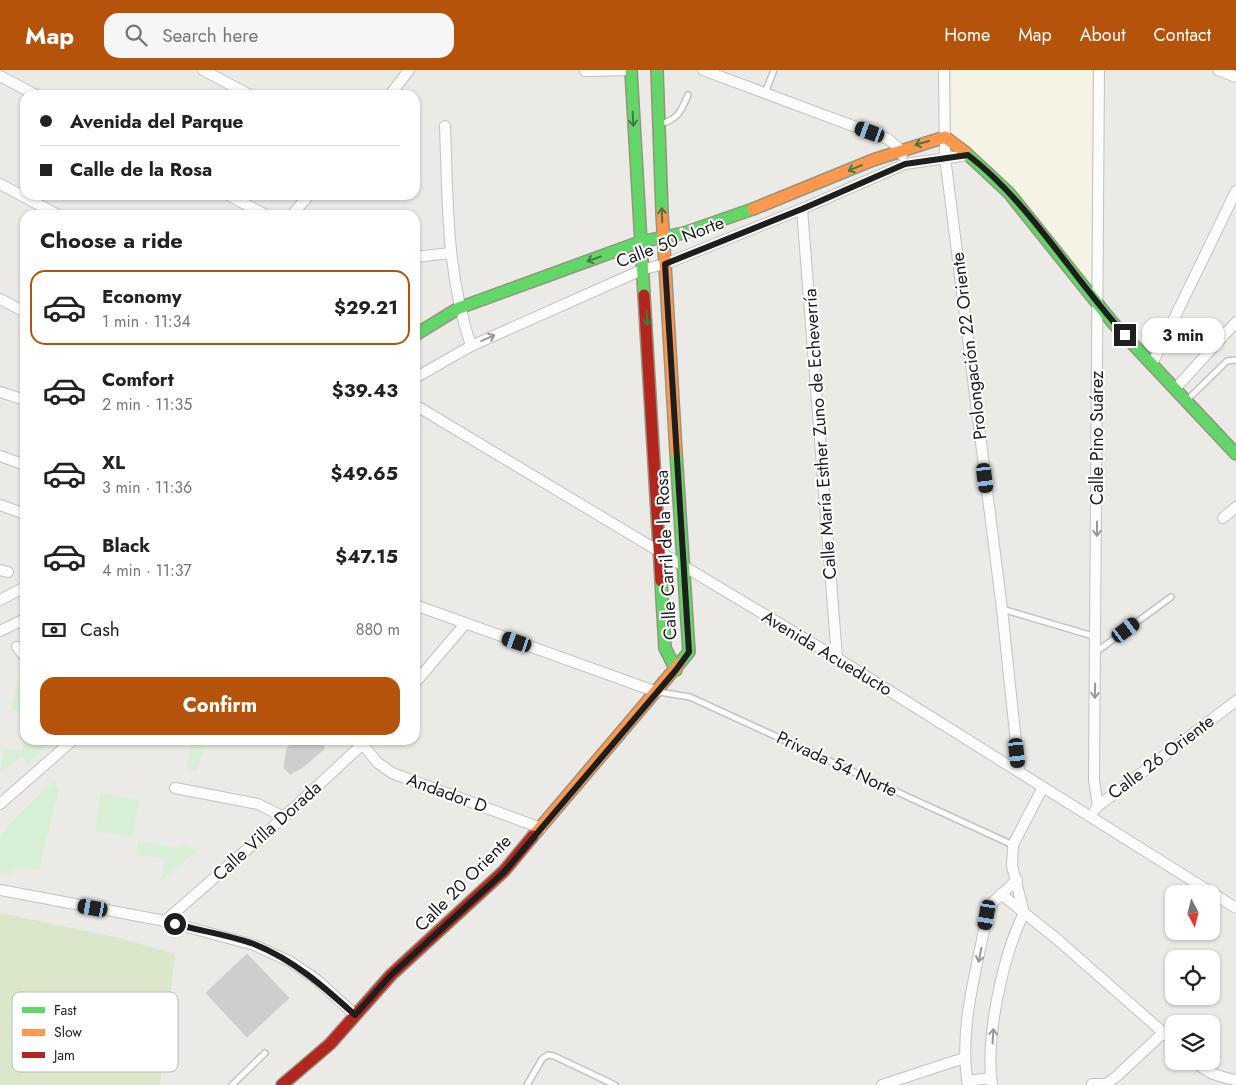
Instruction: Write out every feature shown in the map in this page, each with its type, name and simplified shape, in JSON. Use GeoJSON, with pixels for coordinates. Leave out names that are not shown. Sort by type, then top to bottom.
{"type":"FeatureCollection","features":[{"type":"Feature","properties":{"kind":"main road","name":"Calle Carril de la Rosa"},"geometry":{"type":"LineString","coordinates":[[629,70],[640,242],[644,270],[665,648],[676,670],[689,652],[663,240],[657,70]]}},
{"type":"Feature","properties":{"kind":"main road","name":"Calle 50 Norte"},"geometry":{"type":"LineString","coordinates":[[420,331],[432,322],[459,308],[640,242],[663,240],[722,221],[900,149],[945,137]]}},
{"type":"Feature","properties":{"kind":"main road"},"geometry":{"type":"LineString","coordinates":[[945,137],[1003,184],[1098,305],[1236,454]]}},
{"type":"Feature","properties":{"kind":"main road","name":"Calle 20 Oriente"},"geometry":{"type":"LineString","coordinates":[[282,1085],[330,1044],[391,975],[504,872],[676,670]]}},
{"type":"Feature","properties":{"kind":"street"},"geometry":{"type":"LineString","coordinates":[[203,70],[217,73],[242,90]]}},
{"type":"Feature","properties":{"kind":"street"},"geometry":{"type":"LineString","coordinates":[[394,90],[409,70]]}},
{"type":"Feature","properties":{"kind":"street"},"geometry":{"type":"LineString","coordinates":[[585,71],[629,70]]}},
{"type":"Feature","properties":{"kind":"street"},"geometry":{"type":"LineString","coordinates":[[706,70],[888,139],[900,149],[905,164]]}},
{"type":"Feature","properties":{"kind":"street","name":"Prolongación 22 Oriente"},"geometry":{"type":"LineString","coordinates":[[944,70],[945,157],[1002,609],[1019,771]]}},
{"type":"Feature","properties":{"kind":"street","name":"Calle Pino Suárez"},"geometry":{"type":"LineString","coordinates":[[1098,806],[1094,780],[1099,70]]}},
{"type":"Feature","properties":{"kind":"street"},"geometry":{"type":"LineString","coordinates":[[1218,70],[1236,78]]}},
{"type":"Feature","properties":{"kind":"street"},"geometry":{"type":"LineString","coordinates":[[0,76],[27,90]]}},
{"type":"Feature","properties":{"kind":"street"},"geometry":{"type":"LineString","coordinates":[[444,126],[450,253],[459,308],[471,346]]}},
{"type":"Feature","properties":{"kind":"street","name":"Calle 50 Norte"},"geometry":{"type":"LineString","coordinates":[[420,375],[471,346],[644,270],[665,264],[802,209],[905,164],[968,155]]}},
{"type":"Feature","properties":{"kind":"street"},"geometry":{"type":"LineString","coordinates":[[0,184],[20,195]]}},
{"type":"Feature","properties":{"kind":"street"},"geometry":{"type":"LineString","coordinates":[[1152,364],[1236,191]]}},
{"type":"Feature","properties":{"kind":"street"},"geometry":{"type":"LineString","coordinates":[[30,200],[49,210]]}},
{"type":"Feature","properties":{"kind":"street"},"geometry":{"type":"LineString","coordinates":[[238,200],[256,210]]}},
{"type":"Feature","properties":{"kind":"street"},"geometry":{"type":"LineString","coordinates":[[296,210],[305,200]]}},
{"type":"Feature","properties":{"kind":"street","name":"Calle María Esther Zuno de Echeverría"},"geometry":{"type":"LineString","coordinates":[[802,209],[837,658]]}},
{"type":"Feature","properties":{"kind":"street"},"geometry":{"type":"LineString","coordinates":[[420,256],[450,253]]}},
{"type":"Feature","properties":{"kind":"street"},"geometry":{"type":"LineString","coordinates":[[0,299],[20,309]]}},
{"type":"Feature","properties":{"kind":"street"},"geometry":{"type":"LineString","coordinates":[[1175,389],[1236,322]]}},
{"type":"Feature","properties":{"kind":"street"},"geometry":{"type":"LineString","coordinates":[[0,392],[20,398]]}},
{"type":"Feature","properties":{"kind":"street","name":"Avenida Acueducto"},"geometry":{"type":"LineString","coordinates":[[420,408],[837,658],[1236,908]]}},
{"type":"Feature","properties":{"kind":"street"},"geometry":{"type":"LineString","coordinates":[[0,456],[20,463]]}},
{"type":"Feature","properties":{"kind":"street"},"geometry":{"type":"LineString","coordinates":[[0,505],[20,512]]}},
{"type":"Feature","properties":{"kind":"street"},"geometry":{"type":"LineString","coordinates":[[1223,518],[1236,508]]}},
{"type":"Feature","properties":{"kind":"street"},"geometry":{"type":"LineString","coordinates":[[0,600],[20,590]]}},
{"type":"Feature","properties":{"kind":"street"},"geometry":{"type":"LineString","coordinates":[[420,607],[657,692]]}},
{"type":"Feature","properties":{"kind":"street"},"geometry":{"type":"LineString","coordinates":[[1,629],[20,621]]}},
{"type":"Feature","properties":{"kind":"street"},"geometry":{"type":"LineString","coordinates":[[420,677],[465,624]]}},
{"type":"Feature","properties":{"kind":"street"},"geometry":{"type":"LineString","coordinates":[[17,647],[20,651]]}},
{"type":"Feature","properties":{"kind":"street","name":"Calle 26 Oriente"},"geometry":{"type":"LineString","coordinates":[[1091,817],[1098,806],[1236,701]]}},
{"type":"Feature","properties":{"kind":"street"},"geometry":{"type":"LineString","coordinates":[[0,804],[67,745]]}},
{"type":"Feature","properties":{"kind":"street","name":"Calle Villa Dorada"},"geometry":{"type":"LineString","coordinates":[[165,921],[284,817],[362,745]]}},
{"type":"Feature","properties":{"kind":"street","name":"Andador D"},"geometry":{"type":"LineString","coordinates":[[367,745],[378,763],[392,773],[541,828]]}},
{"type":"Feature","properties":{"kind":"street"},"geometry":{"type":"LineString","coordinates":[[1017,880],[993,902],[987,915],[968,1016],[964,1058],[968,1083],[992,1082],[993,1030],[1003,969],[1024,913],[1017,880],[1012,866],[1013,845],[1043,787]]}},
{"type":"Feature","properties":{"kind":"street"},"geometry":{"type":"LineString","coordinates":[[175,788],[258,804],[284,817]]}},
{"type":"Feature","properties":{"kind":"street"},"geometry":{"type":"LineString","coordinates":[[0,890],[165,921],[254,944],[291,962],[317,980],[355,1015]]}},
{"type":"Feature","properties":{"kind":"street"},"geometry":{"type":"LineString","coordinates":[[1001,894],[1164,1032],[1106,1084],[1092,1084]]}},
{"type":"Feature","properties":{"kind":"street"},"geometry":{"type":"LineString","coordinates":[[882,1085],[964,1058]]}},
{"type":"Feature","properties":{"kind":"street"},"geometry":{"type":"LineString","coordinates":[[1204,1070],[1219,1077],[1236,1080]]}},
{"type":"Feature","properties":{"kind":"lane"},"geometry":{"type":"LineString","coordinates":[[765,93],[774,70]]}},
{"type":"Feature","properties":{"kind":"lane"},"geometry":{"type":"LineString","coordinates":[[659,124],[675,118],[683,109],[688,95]]}},
{"type":"Feature","properties":{"kind":"lane"},"geometry":{"type":"LineString","coordinates":[[1186,400],[1226,361],[1236,360]]}},
{"type":"Feature","properties":{"kind":"lane"},"geometry":{"type":"LineString","coordinates":[[1096,652],[1171,597]]}},
{"type":"Feature","properties":{"kind":"lane"},"geometry":{"type":"LineString","coordinates":[[1002,609],[1096,637]]}},
{"type":"Feature","properties":{"kind":"lane","name":"Privada 54 Norte"},"geometry":{"type":"LineString","coordinates":[[657,692],[690,697],[1013,845]]}},
{"type":"Feature","properties":{"kind":"lane"},"geometry":{"type":"LineString","coordinates":[[232,1085],[265,1052]]}},
{"type":"Feature","properties":{"kind":"lane"},"geometry":{"type":"LineString","coordinates":[[528,1085],[542,1060],[548,1055],[554,1056],[615,1085]]}},
{"type":"Feature","properties":{"kind":"shaded area"},"geometry":{"type":"Polygon","coordinates":[[[952,70],[1092,70],[1091,285],[999,173],[951,133],[952,70]]]}},
{"type":"Feature","properties":{"kind":"green space"},"geometry":{"type":"Polygon","coordinates":[[[20,678],[20,712],[11,709],[20,678]]]}},
{"type":"Feature","properties":{"kind":"green space"},"geometry":{"type":"Polygon","coordinates":[[[23,745],[49,745],[27,763],[22,756],[0,772],[4,749],[22,750],[23,745]]]}},
{"type":"Feature","properties":{"kind":"green space"},"geometry":{"type":"Polygon","coordinates":[[[192,745],[205,745],[197,771],[186,769],[192,745]]]}},
{"type":"Feature","properties":{"kind":"green space"},"geometry":{"type":"Polygon","coordinates":[[[54,781],[59,788],[39,870],[19,867],[9,874],[0,871],[0,837],[15,818],[54,781]]]}},
{"type":"Feature","properties":{"kind":"green space"},"geometry":{"type":"Polygon","coordinates":[[[101,793],[140,800],[132,837],[95,831],[101,793]]]}},
{"type":"Feature","properties":{"kind":"green space"},"geometry":{"type":"Polygon","coordinates":[[[138,841],[176,848],[182,845],[198,850],[161,881],[165,859],[136,854],[138,841]]]}},
{"type":"Feature","properties":{"kind":"green space"},"geometry":{"type":"Polygon","coordinates":[[[0,913],[119,938],[175,954],[171,992],[12,992],[12,1072],[161,1072],[160,1085],[0,1085],[0,913]]]}},
{"type":"Feature","properties":{"kind":"building"},"geometry":{"type":"Polygon","coordinates":[[[291,745],[323,745],[324,749],[303,767],[290,774],[284,768],[287,748],[291,745]]]}},
{"type":"Feature","properties":{"kind":"building"},"geometry":{"type":"Polygon","coordinates":[[[247,954],[289,998],[247,1037],[206,993],[247,954]]]}},
{"type":"Feature","properties":{"kind":"traffic: fast"},"geometry":{"type":"LineString","coordinates":[[631,70],[644,295]]}},
{"type":"Feature","properties":{"kind":"traffic: fast"},"geometry":{"type":"LineString","coordinates":[[657,70],[662,213]]}},
{"type":"Feature","properties":{"kind":"traffic: fast"},"geometry":{"type":"LineString","coordinates":[[965,152],[1009,193],[1113,323],[1236,454]]}},
{"type":"Feature","properties":{"kind":"traffic: fast"},"geometry":{"type":"LineString","coordinates":[[420,332],[459,308],[640,242],[684,233],[753,209]]}},
{"type":"Feature","properties":{"kind":"traffic: fast"},"geometry":{"type":"LineString","coordinates":[[676,452],[689,652],[679,664]]}},
{"type":"Feature","properties":{"kind":"traffic: fast"},"geometry":{"type":"LineString","coordinates":[[661,581],[665,648],[676,670]]}},
{"type":"Feature","properties":{"kind":"traffic: slow"},"geometry":{"type":"LineString","coordinates":[[753,209],[873,160],[945,137],[965,152]]}},
{"type":"Feature","properties":{"kind":"traffic: slow"},"geometry":{"type":"LineString","coordinates":[[662,213],[676,452]]}},
{"type":"Feature","properties":{"kind":"traffic: slow"},"geometry":{"type":"LineString","coordinates":[[533,836],[679,664]]}},
{"type":"Feature","properties":{"kind":"traffic: jam"},"geometry":{"type":"LineString","coordinates":[[644,295],[661,581]]}},
{"type":"Feature","properties":{"kind":"traffic: jam"},"geometry":{"type":"LineString","coordinates":[[282,1085],[330,1044],[391,975],[504,871],[533,836]]}},
{"type":"Feature","properties":{"kind":"route"},"geometry":{"type":"LineString","coordinates":[[175,924],[254,944],[291,962],[317,980],[355,1015],[391,975],[504,872],[676,670],[689,652],[665,264],[802,209],[905,164],[968,155],[1003,184],[1098,305],[1125,335]]}}]}
